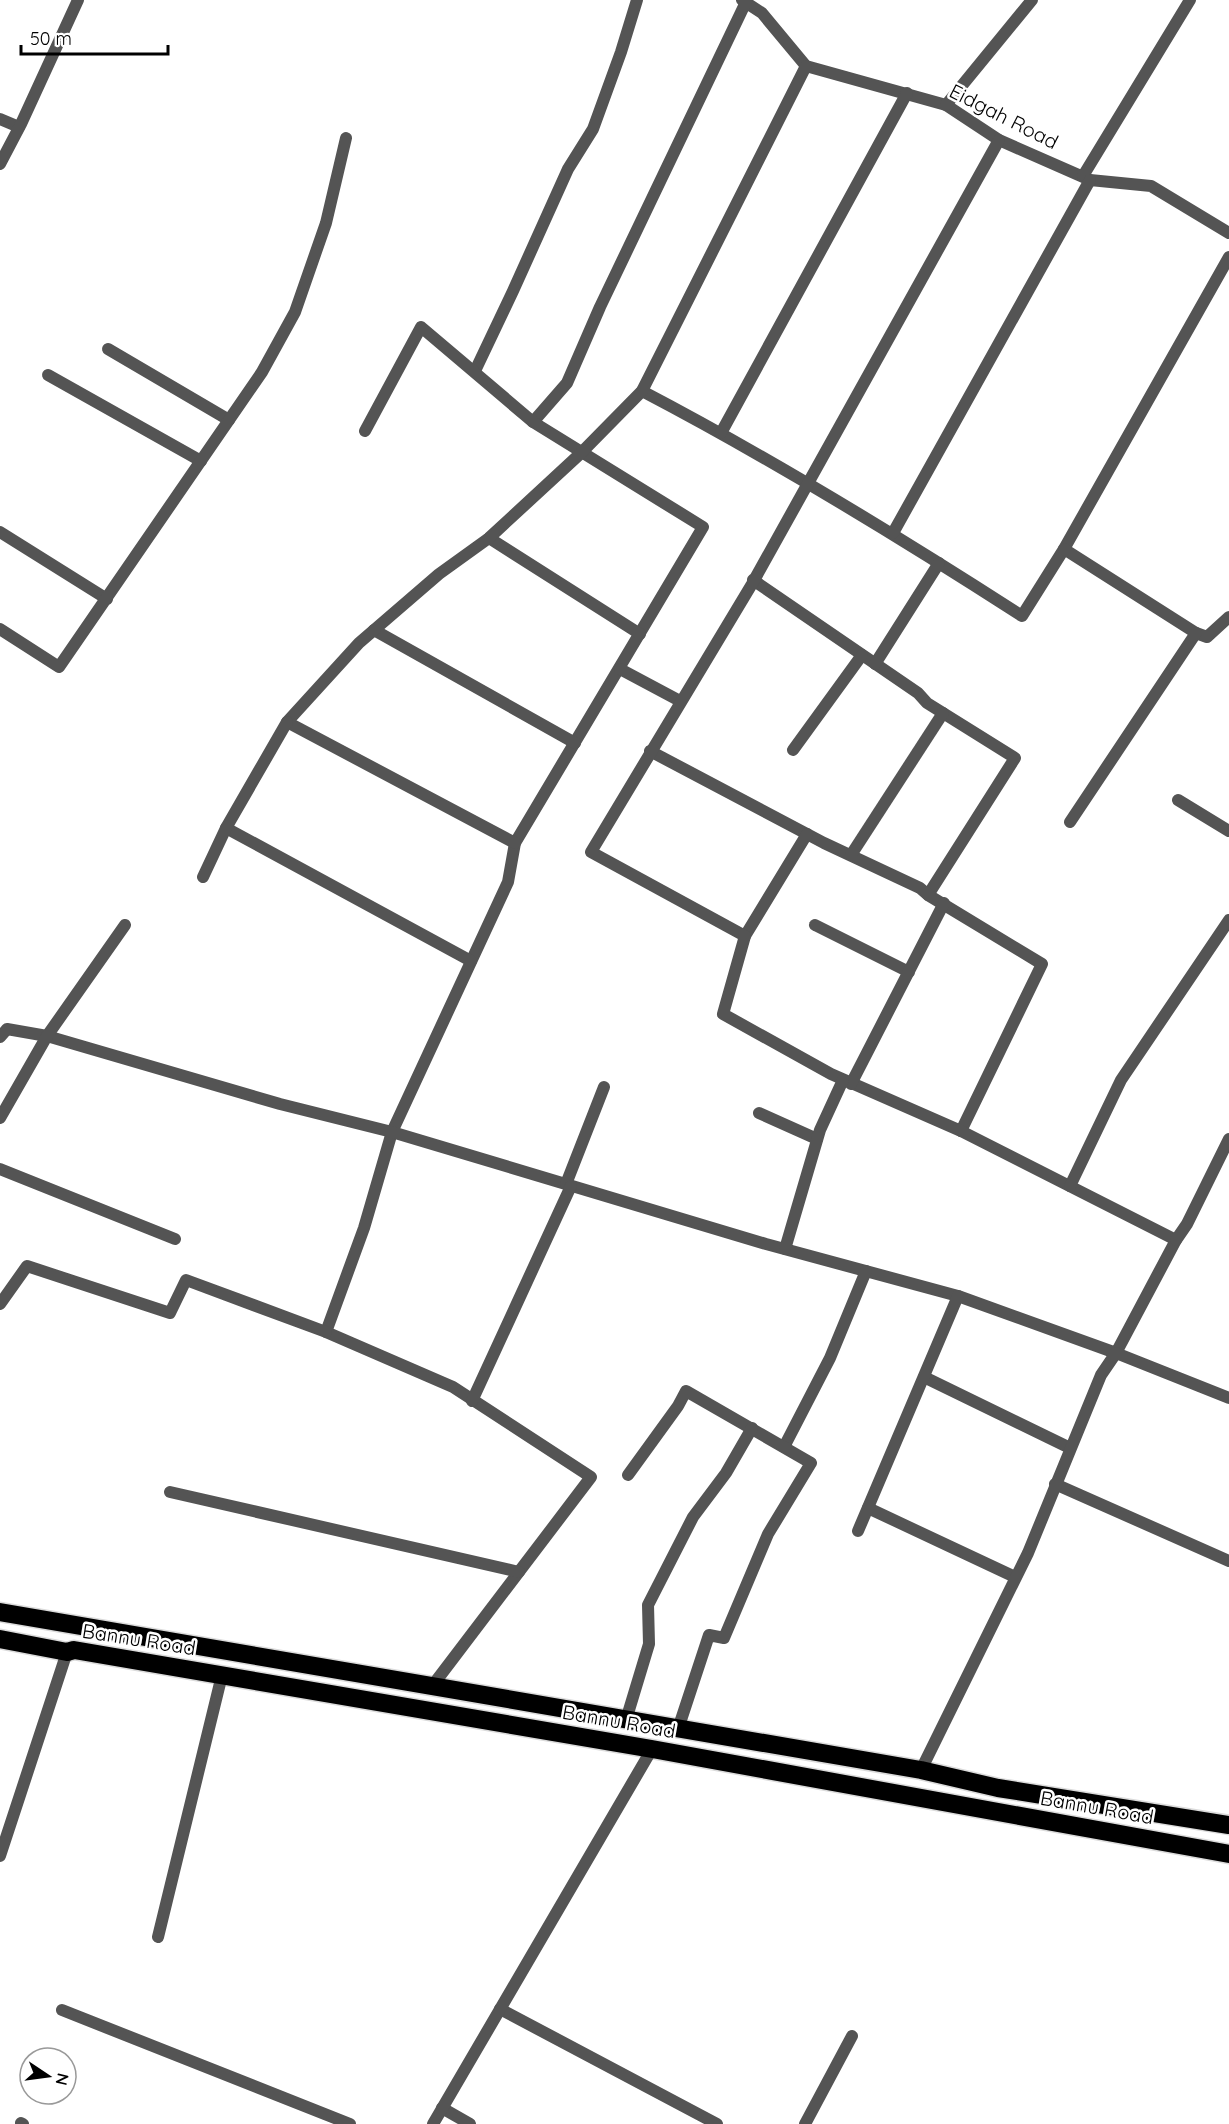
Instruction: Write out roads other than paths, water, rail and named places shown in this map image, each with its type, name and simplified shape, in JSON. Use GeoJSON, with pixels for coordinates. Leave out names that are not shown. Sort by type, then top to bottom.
{"type":"FeatureCollection","features":[{"type":"Feature","properties":{"kind":"highway","name":"Bannu Road"},"geometry":{"type":"LineString","coordinates":[[0,1612],[921,1770],[998,1788],[1229,1825]]}},
{"type":"Feature","properties":{"kind":"highway","name":"Bannu Road"},"geometry":{"type":"LineString","coordinates":[[0,1639],[652,1749],[1229,1854]]}},
{"type":"Feature","properties":{"kind":"street"},"geometry":{"type":"LineString","coordinates":[[0,164],[78,0]]}},
{"type":"Feature","properties":{"kind":"street"},"geometry":{"type":"LineString","coordinates":[[475,371],[568,170],[592,129],[638,0]]}},
{"type":"Feature","properties":{"kind":"street"},"geometry":{"type":"LineString","coordinates":[[946,105],[1032,0]]}},
{"type":"Feature","properties":{"kind":"street"},"geometry":{"type":"LineString","coordinates":[[893,533],[1087,178],[1190,0]]}},
{"type":"Feature","properties":{"kind":"street"},"geometry":{"type":"LineString","coordinates":[[203,877],[226,828],[287,722],[351,651],[438,574],[489,538],[581,453],[642,391],[807,66],[762,13],[744,1],[600,307],[567,383],[533,422]]}},
{"type":"Feature","properties":{"kind":"street","name":"Eidgah Road"},"geometry":{"type":"LineString","coordinates":[[807,66],[946,105],[999,140],[1087,178],[1151,186],[1229,233]]}},
{"type":"Feature","properties":{"kind":"street"},"geometry":{"type":"LineString","coordinates":[[721,432],[907,93]]}},
{"type":"Feature","properties":{"kind":"street"},"geometry":{"type":"LineString","coordinates":[[0,119],[19,128]]}},
{"type":"Feature","properties":{"kind":"street"},"geometry":{"type":"LineString","coordinates":[[0,629],[59,667],[107,599],[262,372],[295,312],[326,223],[345,138]]}},
{"type":"Feature","properties":{"kind":"street"},"geometry":{"type":"LineString","coordinates":[[745,936],[591,852],[753,580],[999,140]]}},
{"type":"Feature","properties":{"kind":"street"},"geometry":{"type":"LineString","coordinates":[[642,391],[721,432],[893,533],[1022,616],[1064,549],[1229,257]]}},
{"type":"Feature","properties":{"kind":"street"},"geometry":{"type":"LineString","coordinates":[[326,1332],[364,1228],[392,1132],[508,882],[516,843],[703,527],[533,422],[421,327],[365,431]]}},
{"type":"Feature","properties":{"kind":"street"},"geometry":{"type":"LineString","coordinates":[[108,349],[229,420]]}},
{"type":"Feature","properties":{"kind":"street"},"geometry":{"type":"LineString","coordinates":[[48,375],[201,461]]}},
{"type":"Feature","properties":{"kind":"street"},"geometry":{"type":"LineString","coordinates":[[0,532],[107,599]]}},
{"type":"Feature","properties":{"kind":"street"},"geometry":{"type":"LineString","coordinates":[[489,538],[640,634]]}},
{"type":"Feature","properties":{"kind":"street"},"geometry":{"type":"LineString","coordinates":[[1064,549],[1196,633],[1208,637],[1229,617]]}},
{"type":"Feature","properties":{"kind":"street"},"geometry":{"type":"LineString","coordinates":[[875,664],[939,563]]}},
{"type":"Feature","properties":{"kind":"street"},"geometry":{"type":"LineString","coordinates":[[753,580],[918,693],[927,703],[1015,758],[928,895]]}},
{"type":"Feature","properties":{"kind":"street"},"geometry":{"type":"LineString","coordinates":[[374,630],[575,743]]}},
{"type":"Feature","properties":{"kind":"street"},"geometry":{"type":"LineString","coordinates":[[1070,822],[1196,633]]}},
{"type":"Feature","properties":{"kind":"street"},"geometry":{"type":"LineString","coordinates":[[793,750],[862,655]]}},
{"type":"Feature","properties":{"kind":"street"},"geometry":{"type":"LineString","coordinates":[[620,669],[680,701]]}},
{"type":"Feature","properties":{"kind":"street"},"geometry":{"type":"LineString","coordinates":[[850,855],[943,713]]}},
{"type":"Feature","properties":{"kind":"street"},"geometry":{"type":"LineString","coordinates":[[287,722],[516,843]]}},
{"type":"Feature","properties":{"kind":"street"},"geometry":{"type":"LineString","coordinates":[[650,751],[807,834],[914,885],[1042,964],[961,1131]]}},
{"type":"Feature","properties":{"kind":"street"},"geometry":{"type":"LineString","coordinates":[[1178,800],[1229,831]]}},
{"type":"Feature","properties":{"kind":"street"},"geometry":{"type":"LineString","coordinates":[[226,828],[471,961]]}},
{"type":"Feature","properties":{"kind":"street"},"geometry":{"type":"LineString","coordinates":[[807,834],[745,936],[723,1014],[847,1082],[961,1131],[1176,1240]]}},
{"type":"Feature","properties":{"kind":"street"},"geometry":{"type":"LineString","coordinates":[[785,1249],[817,1139],[909,972],[944,903]]}},
{"type":"Feature","properties":{"kind":"street"},"geometry":{"type":"LineString","coordinates":[[1070,1186],[1121,1080],[1229,920]]}},
{"type":"Feature","properties":{"kind":"street"},"geometry":{"type":"LineString","coordinates":[[0,1118],[47,1036],[125,925]]}},
{"type":"Feature","properties":{"kind":"street"},"geometry":{"type":"LineString","coordinates":[[815,926],[909,972]]}},
{"type":"Feature","properties":{"kind":"street"},"geometry":{"type":"LineString","coordinates":[[0,1037],[7,1029],[47,1036],[279,1104],[392,1132],[785,1249],[958,1296],[1116,1353],[1229,1398]]}},
{"type":"Feature","properties":{"kind":"street"},"geometry":{"type":"LineString","coordinates":[[471,1401],[568,1185],[604,1087]]}},
{"type":"Feature","properties":{"kind":"street"},"geometry":{"type":"LineString","coordinates":[[759,1113],[817,1139]]}},
{"type":"Feature","properties":{"kind":"street"},"geometry":{"type":"LineString","coordinates":[[921,1770],[1028,1553],[1101,1375],[1116,1353],[1228,1142]]}},
{"type":"Feature","properties":{"kind":"street"},"geometry":{"type":"LineString","coordinates":[[0,1169],[175,1239]]}},
{"type":"Feature","properties":{"kind":"street"},"geometry":{"type":"LineString","coordinates":[[0,1304],[27,1266],[170,1313],[186,1280],[326,1332],[453,1388],[591,1477],[433,1685]]}},
{"type":"Feature","properties":{"kind":"street"},"geometry":{"type":"LineString","coordinates":[[784,1447],[830,1358],[866,1271]]}},
{"type":"Feature","properties":{"kind":"street"},"geometry":{"type":"LineString","coordinates":[[858,1531],[958,1296]]}},
{"type":"Feature","properties":{"kind":"street"},"geometry":{"type":"LineString","coordinates":[[924,1377],[1070,1448]]}},
{"type":"Feature","properties":{"kind":"street"},"geometry":{"type":"LineString","coordinates":[[628,1475],[678,1406],[686,1391],[811,1463],[768,1534],[724,1638],[710,1635],[678,1729]]}},
{"type":"Feature","properties":{"kind":"street"},"geometry":{"type":"LineString","coordinates":[[626,1720],[649,1644],[648,1605],[693,1517],[726,1473],[752,1428]]}},
{"type":"Feature","properties":{"kind":"street"},"geometry":{"type":"LineString","coordinates":[[1055,1484],[1229,1561]]}},
{"type":"Feature","properties":{"kind":"street"},"geometry":{"type":"LineString","coordinates":[[170,1492],[519,1572]]}},
{"type":"Feature","properties":{"kind":"street"},"geometry":{"type":"LineString","coordinates":[[868,1508],[1016,1577]]}},
{"type":"Feature","properties":{"kind":"street"},"geometry":{"type":"LineString","coordinates":[[0,1856],[67,1652]]}},
{"type":"Feature","properties":{"kind":"street"},"geometry":{"type":"LineString","coordinates":[[158,1937],[222,1675]]}},
{"type":"Feature","properties":{"kind":"street"},"geometry":{"type":"LineString","coordinates":[[433,2124],[652,1749]]}},
{"type":"Feature","properties":{"kind":"street"},"geometry":{"type":"LineString","coordinates":[[500,2009],[717,2124]]}},
{"type":"Feature","properties":{"kind":"street"},"geometry":{"type":"LineString","coordinates":[[62,2010],[350,2124]]}},
{"type":"Feature","properties":{"kind":"street"},"geometry":{"type":"LineString","coordinates":[[805,2124],[852,2036]]}},
{"type":"Feature","properties":{"kind":"street"},"geometry":{"type":"LineString","coordinates":[[442,2108],[470,2124]]}}]}
